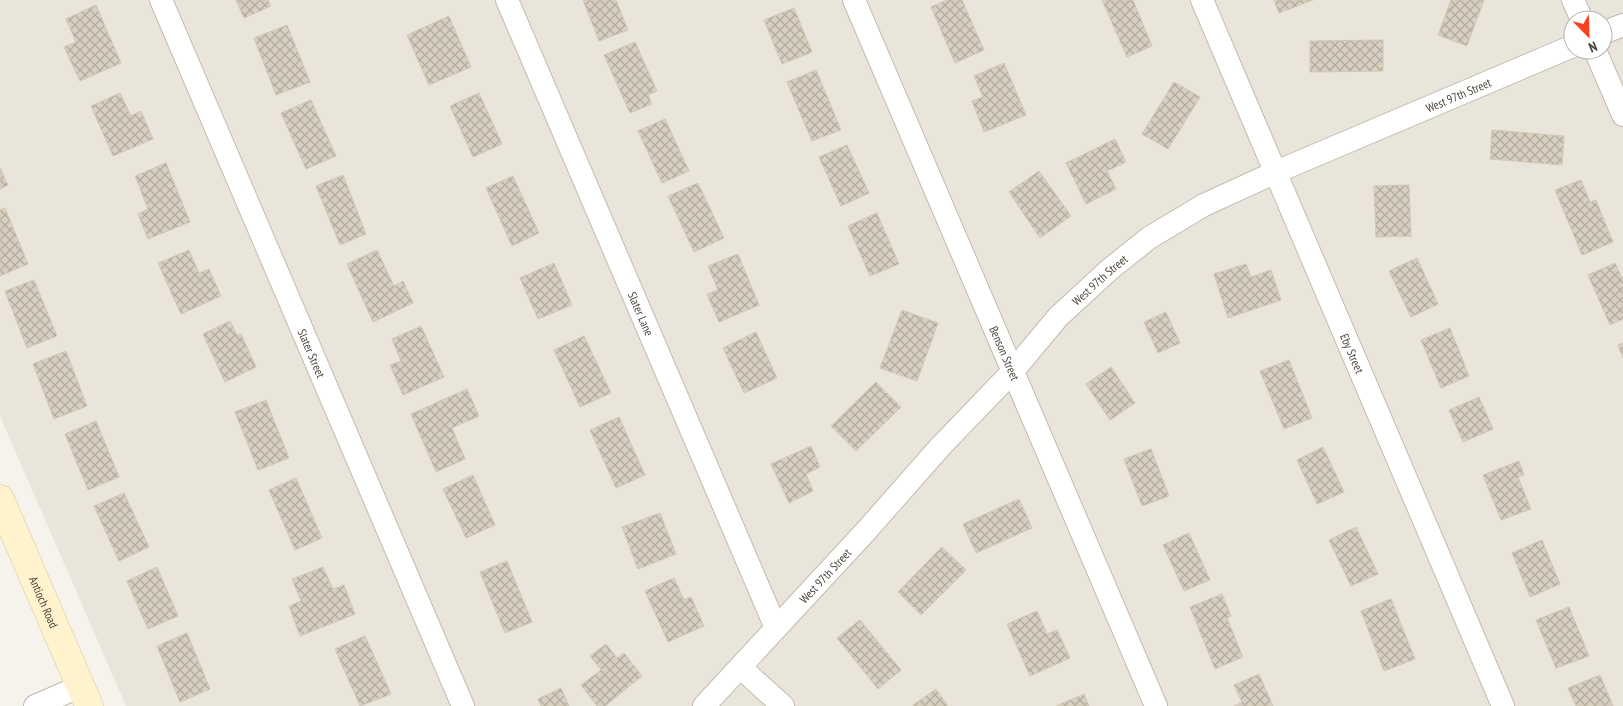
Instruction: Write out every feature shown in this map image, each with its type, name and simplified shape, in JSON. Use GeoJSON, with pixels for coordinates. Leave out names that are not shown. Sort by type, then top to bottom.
{"type":"FeatureCollection","features":[{"type":"Feature","properties":{"kind":"main road","name":"Antioch Road"},"geometry":{"type":"LineString","coordinates":[[0,499],[85,696]]}},
{"type":"Feature","properties":{"kind":"street","name":"Slater Street"},"geometry":{"type":"LineString","coordinates":[[161,0],[463,706]]}},
{"type":"Feature","properties":{"kind":"street","name":"Slater Lane"},"geometry":{"type":"LineString","coordinates":[[507,0],[776,628]]}},
{"type":"Feature","properties":{"kind":"street","name":"Benson Street"},"geometry":{"type":"LineString","coordinates":[[854,0],[1156,706]]}},
{"type":"Feature","properties":{"kind":"street","name":"Eby Street"},"geometry":{"type":"LineString","coordinates":[[1202,0],[1502,706]]}},
{"type":"Feature","properties":{"kind":"street","name":"West 97th Street"},"geometry":{"type":"LineString","coordinates":[[704,706],[741,668],[940,447],[1013,371],[1058,317],[1109,270],[1149,238],[1204,205],[1276,172],[1563,50]]}},
{"type":"Feature","properties":{"kind":"street"},"geometry":{"type":"LineString","coordinates":[[1599,60],[1623,114]]}},
{"type":"Feature","properties":{"kind":"street"},"geometry":{"type":"LineString","coordinates":[[741,668],[783,706]]}},
{"type":"Feature","properties":{"kind":"street"},"geometry":{"type":"LineString","coordinates":[[35,706],[85,696]]}},
{"type":"Feature","properties":{"kind":"shaded area"},"geometry":{"type":"Polygon","coordinates":[[[0,0],[1623,0],[1623,706],[126,706],[0,416],[0,0]]]}},
{"type":"Feature","properties":{"kind":"building"},"geometry":{"type":"Polygon","coordinates":[[[236,0],[268,0],[271,6],[244,18],[236,0]]]}},
{"type":"Feature","properties":{"kind":"building"},"geometry":{"type":"Polygon","coordinates":[[[583,0],[616,0],[628,30],[599,41],[583,0]]]}},
{"type":"Feature","properties":{"kind":"building"},"geometry":{"type":"Polygon","coordinates":[[[947,0],[962,0],[984,50],[955,63],[931,7],[947,0]]]}},
{"type":"Feature","properties":{"kind":"building"},"geometry":{"type":"Polygon","coordinates":[[[1102,0],[1133,0],[1152,46],[1127,57],[1102,0]]]}},
{"type":"Feature","properties":{"kind":"building"},"geometry":{"type":"Polygon","coordinates":[[[1274,0],[1313,0],[1279,13],[1274,0]]]}},
{"type":"Feature","properties":{"kind":"building"},"geometry":{"type":"Polygon","coordinates":[[[1451,0],[1484,0],[1467,46],[1438,35],[1451,0]]]}},
{"type":"Feature","properties":{"kind":"building"},"geometry":{"type":"Polygon","coordinates":[[[96,5],[121,63],[80,81],[64,47],[76,42],[66,19],[96,5]]]}},
{"type":"Feature","properties":{"kind":"building"},"geometry":{"type":"Polygon","coordinates":[[[794,8],[812,52],[782,64],[764,20],[794,8]]]}},
{"type":"Feature","properties":{"kind":"building"},"geometry":{"type":"Polygon","coordinates":[[[449,16],[471,67],[429,85],[407,35],[449,16]]]}},
{"type":"Feature","properties":{"kind":"building"},"geometry":{"type":"Polygon","coordinates":[[[287,25],[310,82],[276,95],[254,38],[287,25]]]}},
{"type":"Feature","properties":{"kind":"building"},"geometry":{"type":"Polygon","coordinates":[[[1383,40],[1383,71],[1310,72],[1310,41],[1383,40]]]}},
{"type":"Feature","properties":{"kind":"building"},"geometry":{"type":"Polygon","coordinates":[[[635,42],[657,91],[648,95],[652,104],[630,113],[604,55],[635,42]]]}},
{"type":"Feature","properties":{"kind":"building"},"geometry":{"type":"Polygon","coordinates":[[[1004,63],[1026,115],[984,132],[972,101],[983,97],[974,76],[1004,63]]]}},
{"type":"Feature","properties":{"kind":"building"},"geometry":{"type":"Polygon","coordinates":[[[816,70],[841,130],[812,141],[787,82],[816,70]]]}},
{"type":"Feature","properties":{"kind":"building"},"geometry":{"type":"Polygon","coordinates":[[[1174,82],[1200,97],[1168,149],[1142,134],[1174,82]]]}},
{"type":"Feature","properties":{"kind":"building"},"geometry":{"type":"Polygon","coordinates":[[[120,93],[131,116],[141,111],[153,139],[113,156],[91,106],[120,93]]]}},
{"type":"Feature","properties":{"kind":"building"},"geometry":{"type":"Polygon","coordinates":[[[479,93],[502,144],[473,157],[450,106],[479,93]]]}},
{"type":"Feature","properties":{"kind":"building"},"geometry":{"type":"Polygon","coordinates":[[[311,100],[336,156],[306,169],[281,113],[311,100]]]}},
{"type":"Feature","properties":{"kind":"building"},"geometry":{"type":"Polygon","coordinates":[[[665,119],[689,171],[662,183],[638,131],[665,119]]]}},
{"type":"Feature","properties":{"kind":"building"},"geometry":{"type":"Polygon","coordinates":[[[1492,130],[1564,136],[1562,165],[1490,159],[1492,130]]]}},
{"type":"Feature","properties":{"kind":"building"},"geometry":{"type":"Polygon","coordinates":[[[1115,139],[1126,162],[1107,171],[1116,189],[1086,204],[1066,163],[1115,139]]]}},
{"type":"Feature","properties":{"kind":"building"},"geometry":{"type":"Polygon","coordinates":[[[847,145],[869,193],[841,206],[819,157],[847,145]]]}},
{"type":"Feature","properties":{"kind":"building"},"geometry":{"type":"Polygon","coordinates":[[[166,163],[190,222],[148,239],[138,214],[148,209],[135,176],[166,163]]]}},
{"type":"Feature","properties":{"kind":"building"},"geometry":{"type":"Polygon","coordinates":[[[0,168],[8,185],[0,189],[0,168]]]}},
{"type":"Feature","properties":{"kind":"building"},"geometry":{"type":"Polygon","coordinates":[[[1039,171],[1071,216],[1040,238],[1009,192],[1039,171]]]}},
{"type":"Feature","properties":{"kind":"building"},"geometry":{"type":"Polygon","coordinates":[[[343,175],[366,234],[340,245],[316,186],[343,175]]]}},
{"type":"Feature","properties":{"kind":"building"},"geometry":{"type":"Polygon","coordinates":[[[513,176],[539,233],[512,246],[486,188],[513,176]]]}},
{"type":"Feature","properties":{"kind":"building"},"geometry":{"type":"Polygon","coordinates":[[[1581,180],[1590,202],[1596,200],[1613,242],[1582,255],[1555,190],[1581,180]]]}},
{"type":"Feature","properties":{"kind":"building"},"geometry":{"type":"Polygon","coordinates":[[[698,183],[724,238],[694,252],[668,196],[698,183]]]}},
{"type":"Feature","properties":{"kind":"building"},"geometry":{"type":"Polygon","coordinates":[[[1409,185],[1411,236],[1376,237],[1374,186],[1409,185]]]}},
{"type":"Feature","properties":{"kind":"building"},"geometry":{"type":"Polygon","coordinates":[[[5,208],[28,264],[0,276],[0,210],[5,208]]]}},
{"type":"Feature","properties":{"kind":"building"},"geometry":{"type":"Polygon","coordinates":[[[877,213],[899,264],[870,276],[848,226],[877,213]]]}},
{"type":"Feature","properties":{"kind":"building"},"geometry":{"type":"Polygon","coordinates":[[[189,250],[199,273],[209,269],[221,296],[181,314],[158,263],[189,250]]]}},
{"type":"Feature","properties":{"kind":"building"},"geometry":{"type":"Polygon","coordinates":[[[377,250],[394,286],[403,281],[413,303],[373,322],[347,264],[377,250]]]}},
{"type":"Feature","properties":{"kind":"building"},"geometry":{"type":"Polygon","coordinates":[[[738,254],[759,305],[719,322],[707,294],[718,290],[708,266],[738,254]]]}},
{"type":"Feature","properties":{"kind":"building"},"geometry":{"type":"Polygon","coordinates":[[[1417,258],[1438,304],[1411,317],[1389,271],[1417,258]]]}},
{"type":"Feature","properties":{"kind":"building"},"geometry":{"type":"Polygon","coordinates":[[[554,263],[572,305],[538,319],[520,278],[554,263]]]}},
{"type":"Feature","properties":{"kind":"building"},"geometry":{"type":"Polygon","coordinates":[[[1615,263],[1623,280],[1623,319],[1610,325],[1588,275],[1615,263]]]}},
{"type":"Feature","properties":{"kind":"building"},"geometry":{"type":"Polygon","coordinates":[[[1246,264],[1251,277],[1271,270],[1281,300],[1228,318],[1214,274],[1246,264]]]}},
{"type":"Feature","properties":{"kind":"building"},"geometry":{"type":"Polygon","coordinates":[[[34,280],[57,336],[27,348],[5,291],[34,280]]]}},
{"type":"Feature","properties":{"kind":"building"},"geometry":{"type":"Polygon","coordinates":[[[902,310],[938,323],[917,381],[880,368],[902,310]]]}},
{"type":"Feature","properties":{"kind":"building"},"geometry":{"type":"Polygon","coordinates":[[[1166,312],[1180,343],[1158,353],[1144,322],[1166,312]]]}},
{"type":"Feature","properties":{"kind":"building"},"geometry":{"type":"Polygon","coordinates":[[[230,321],[237,335],[241,334],[256,367],[225,382],[203,334],[230,321]]]}},
{"type":"Feature","properties":{"kind":"building"},"geometry":{"type":"Polygon","coordinates":[[[421,326],[444,377],[403,395],[390,365],[401,361],[392,339],[421,326]]]}},
{"type":"Feature","properties":{"kind":"building"},"geometry":{"type":"Polygon","coordinates":[[[1450,328],[1469,376],[1441,388],[1421,340],[1450,328]]]}},
{"type":"Feature","properties":{"kind":"building"},"geometry":{"type":"Polygon","coordinates":[[[756,332],[777,378],[744,393],[723,348],[756,332]]]}},
{"type":"Feature","properties":{"kind":"building"},"geometry":{"type":"Polygon","coordinates":[[[584,336],[611,393],[580,407],[554,350],[584,336]]]}},
{"type":"Feature","properties":{"kind":"building"},"geometry":{"type":"Polygon","coordinates":[[[1623,343],[1623,358],[1618,345],[1623,343]]]}},
{"type":"Feature","properties":{"kind":"building"},"geometry":{"type":"Polygon","coordinates":[[[66,351],[87,406],[54,419],[33,364],[66,351]]]}},
{"type":"Feature","properties":{"kind":"building"},"geometry":{"type":"Polygon","coordinates":[[[1289,360],[1312,418],[1284,429],[1260,371],[1289,360]]]}},
{"type":"Feature","properties":{"kind":"building"},"geometry":{"type":"Polygon","coordinates":[[[1111,367],[1135,403],[1110,420],[1086,384],[1111,367]]]}},
{"type":"Feature","properties":{"kind":"building"},"geometry":{"type":"Polygon","coordinates":[[[876,382],[901,407],[856,451],[831,426],[876,382]]]}},
{"type":"Feature","properties":{"kind":"building"},"geometry":{"type":"Polygon","coordinates":[[[467,389],[479,416],[452,428],[465,459],[436,472],[411,414],[467,389]]]}},
{"type":"Feature","properties":{"kind":"building"},"geometry":{"type":"Polygon","coordinates":[[[1479,397],[1493,429],[1463,442],[1449,410],[1479,397]]]}},
{"type":"Feature","properties":{"kind":"building"},"geometry":{"type":"Polygon","coordinates":[[[266,400],[289,458],[258,470],[235,412],[266,400]]]}},
{"type":"Feature","properties":{"kind":"building"},"geometry":{"type":"Polygon","coordinates":[[[619,417],[645,475],[616,488],[590,430],[619,417]]]}},
{"type":"Feature","properties":{"kind":"building"},"geometry":{"type":"Polygon","coordinates":[[[96,421],[119,477],[88,490],[65,434],[96,421]]]}},
{"type":"Feature","properties":{"kind":"building"},"geometry":{"type":"Polygon","coordinates":[[[811,446],[820,467],[806,474],[813,491],[789,503],[771,464],[811,446]]]}},
{"type":"Feature","properties":{"kind":"building"},"geometry":{"type":"Polygon","coordinates":[[[1323,447],[1344,492],[1317,504],[1297,460],[1323,447]]]}},
{"type":"Feature","properties":{"kind":"building"},"geometry":{"type":"Polygon","coordinates":[[[1151,449],[1169,496],[1142,506],[1124,459],[1151,449]]]}},
{"type":"Feature","properties":{"kind":"building"},"geometry":{"type":"Polygon","coordinates":[[[1519,461],[1524,475],[1518,477],[1531,509],[1501,520],[1483,475],[1519,461]]]}},
{"type":"Feature","properties":{"kind":"building"},"geometry":{"type":"Polygon","coordinates":[[[473,475],[495,525],[466,538],[443,489],[473,475]]]}},
{"type":"Feature","properties":{"kind":"building"},"geometry":{"type":"Polygon","coordinates":[[[296,478],[322,538],[295,550],[269,490],[296,478]]]}},
{"type":"Feature","properties":{"kind":"building"},"geometry":{"type":"Polygon","coordinates":[[[124,493],[149,547],[119,561],[94,506],[124,493]]]}},
{"type":"Feature","properties":{"kind":"building"},"geometry":{"type":"Polygon","coordinates":[[[1019,499],[1032,528],[976,553],[963,524],[1019,499]]]}},
{"type":"Feature","properties":{"kind":"building"},"geometry":{"type":"Polygon","coordinates":[[[660,513],[676,554],[638,569],[622,527],[660,513]]]}},
{"type":"Feature","properties":{"kind":"building"},"geometry":{"type":"Polygon","coordinates":[[[1356,527],[1378,574],[1351,586],[1329,540],[1356,527]]]}},
{"type":"Feature","properties":{"kind":"building"},"geometry":{"type":"Polygon","coordinates":[[[1189,533],[1210,580],[1184,591],[1163,545],[1189,533]]]}},
{"type":"Feature","properties":{"kind":"building"},"geometry":{"type":"Polygon","coordinates":[[[1542,540],[1560,584],[1530,597],[1512,553],[1542,540]]]}},
{"type":"Feature","properties":{"kind":"building"},"geometry":{"type":"Polygon","coordinates":[[[942,547],[966,570],[921,615],[898,592],[942,547]]]}},
{"type":"Feature","properties":{"kind":"building"},"geometry":{"type":"Polygon","coordinates":[[[507,561],[532,622],[505,633],[480,572],[507,561]]]}},
{"type":"Feature","properties":{"kind":"building"},"geometry":{"type":"Polygon","coordinates":[[[157,567],[178,616],[148,629],[127,581],[157,567]]]}},
{"type":"Feature","properties":{"kind":"building"},"geometry":{"type":"Polygon","coordinates":[[[323,567],[333,589],[344,585],[355,614],[300,636],[289,606],[301,601],[292,579],[323,567]]]}},
{"type":"Feature","properties":{"kind":"building"},"geometry":{"type":"Polygon","coordinates":[[[674,578],[684,600],[691,597],[704,626],[668,642],[645,591],[674,578]]]}},
{"type":"Feature","properties":{"kind":"building"},"geometry":{"type":"Polygon","coordinates":[[[1222,594],[1231,616],[1227,618],[1243,657],[1215,669],[1190,607],[1222,594]]]}},
{"type":"Feature","properties":{"kind":"building"},"geometry":{"type":"Polygon","coordinates":[[[1391,599],[1415,659],[1384,671],[1361,611],[1391,599]]]}},
{"type":"Feature","properties":{"kind":"building"},"geometry":{"type":"Polygon","coordinates":[[[1569,607],[1589,656],[1556,668],[1536,620],[1569,607]]]}},
{"type":"Feature","properties":{"kind":"building"},"geometry":{"type":"Polygon","coordinates":[[[1037,611],[1047,634],[1057,630],[1070,658],[1030,676],[1007,624],[1037,611]]]}},
{"type":"Feature","properties":{"kind":"building"},"geometry":{"type":"Polygon","coordinates":[[[860,620],[901,670],[878,689],[837,638],[860,620]]]}},
{"type":"Feature","properties":{"kind":"building"},"geometry":{"type":"Polygon","coordinates":[[[187,633],[210,689],[180,702],[157,646],[187,633]]]}},
{"type":"Feature","properties":{"kind":"building"},"geometry":{"type":"Polygon","coordinates":[[[365,636],[391,694],[360,706],[335,649],[365,636]]]}},
{"type":"Feature","properties":{"kind":"building"},"geometry":{"type":"Polygon","coordinates":[[[606,644],[617,658],[624,653],[642,676],[605,706],[597,706],[581,685],[601,670],[590,656],[606,644]]]}},
{"type":"Feature","properties":{"kind":"building"},"geometry":{"type":"Polygon","coordinates":[[[1259,674],[1273,706],[1234,706],[1242,702],[1234,685],[1259,674]]]}},
{"type":"Feature","properties":{"kind":"building"},"geometry":{"type":"Polygon","coordinates":[[[1600,675],[1613,706],[1576,706],[1568,688],[1600,675]]]}},
{"type":"Feature","properties":{"kind":"building"},"geometry":{"type":"Polygon","coordinates":[[[561,688],[569,706],[541,706],[538,699],[561,688]]]}},
{"type":"Feature","properties":{"kind":"building"},"geometry":{"type":"Polygon","coordinates":[[[936,689],[948,706],[912,706],[936,689]]]}},
{"type":"Feature","properties":{"kind":"building"},"geometry":{"type":"Polygon","coordinates":[[[1084,694],[1089,706],[1056,706],[1084,694]]]}}]}
